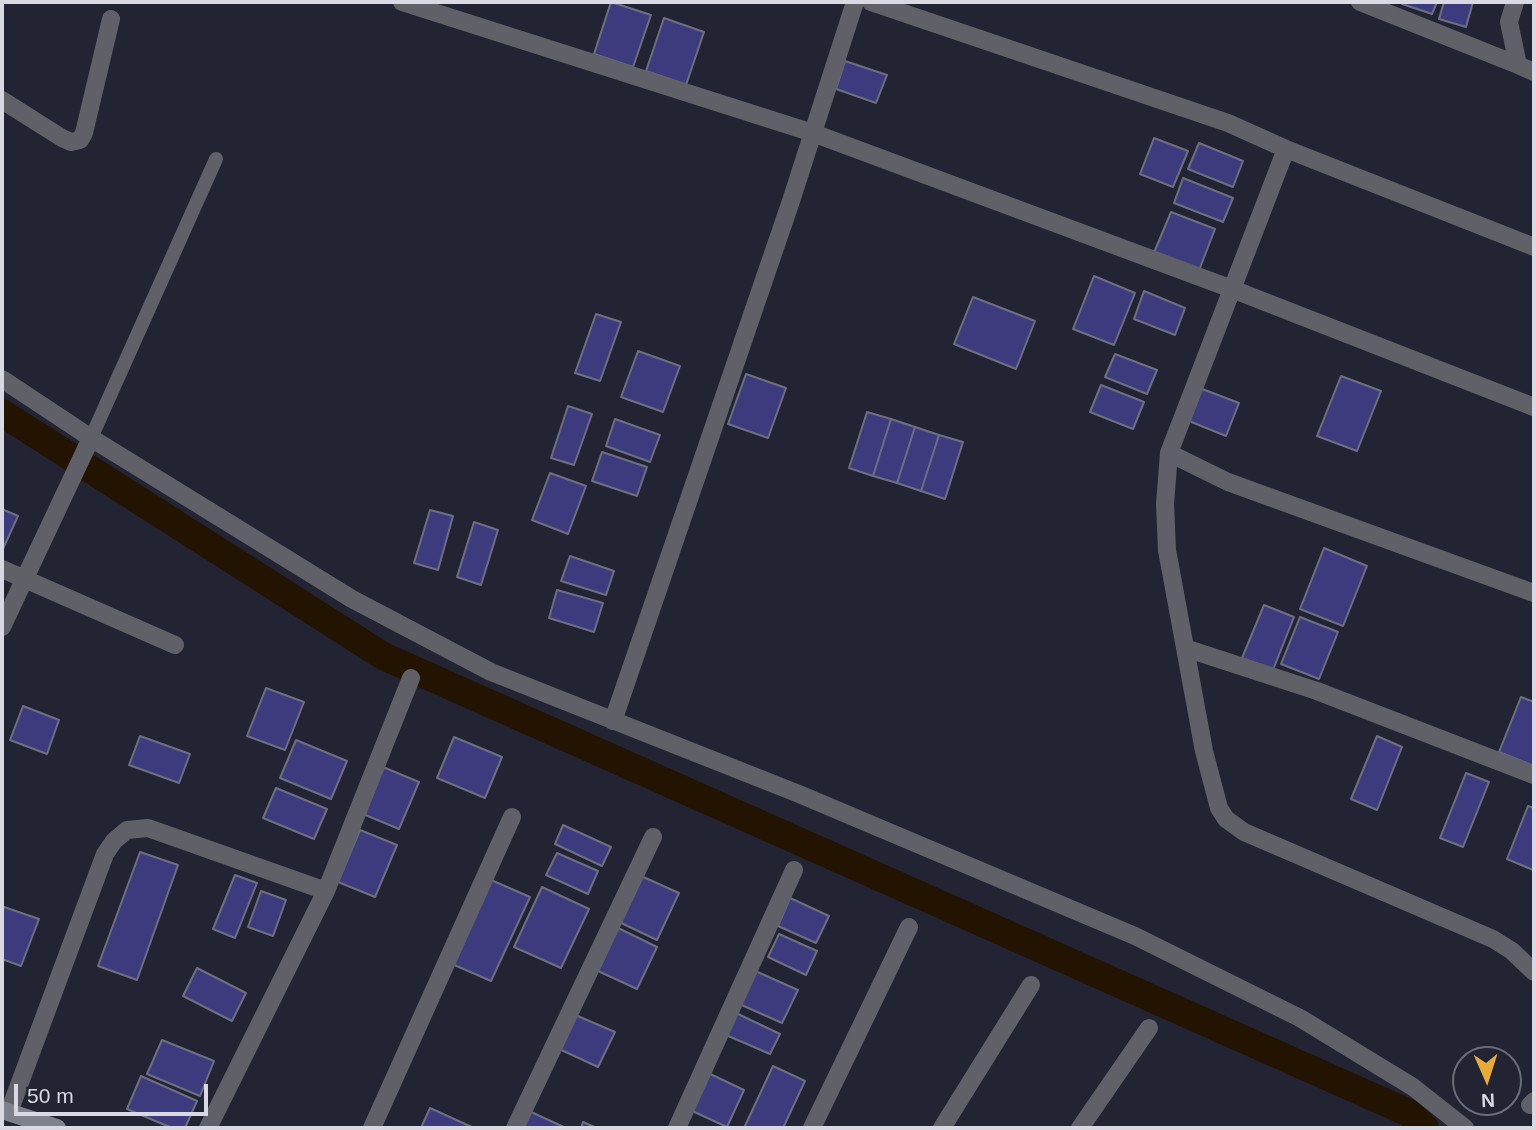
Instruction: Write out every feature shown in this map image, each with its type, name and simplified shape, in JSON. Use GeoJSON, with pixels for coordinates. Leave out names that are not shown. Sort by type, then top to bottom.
{"type":"FeatureCollection","features":[{"type":"Feature","properties":{"kind":"main road"},"geometry":{"type":"LineString","coordinates":[[5,1111],[57,1128]]}},
{"type":"Feature","properties":{"kind":"street"},"geometry":{"type":"LineString","coordinates":[[402,2],[813,133],[1231,289],[1534,407]]}},
{"type":"Feature","properties":{"kind":"street"},"geometry":{"type":"LineString","coordinates":[[613,721],[855,2]]}},
{"type":"Feature","properties":{"kind":"street"},"geometry":{"type":"LineString","coordinates":[[871,2],[1227,123],[1534,247]]}},
{"type":"Feature","properties":{"kind":"street"},"geometry":{"type":"LineString","coordinates":[[1361,2],[1526,68]]}},
{"type":"Feature","properties":{"kind":"street"},"geometry":{"type":"LineString","coordinates":[[1515,2],[1509,22],[1526,68]]}},
{"type":"Feature","properties":{"kind":"street"},"geometry":{"type":"LineString","coordinates":[[2,100],[62,138],[71,142],[80,140],[84,133],[111,19]]}},
{"type":"Feature","properties":{"kind":"street"},"geometry":{"type":"LineString","coordinates":[[1286,149],[1169,453],[1165,504],[1167,550],[1204,751],[1219,808],[1226,819],[1244,832],[1493,939],[1512,951],[1534,972]]}},
{"type":"Feature","properties":{"kind":"street"},"geometry":{"type":"LineString","coordinates":[[2,379],[88,444],[352,600],[491,672],[799,794],[1135,936],[1300,1018],[1413,1087],[1465,1128]]}},
{"type":"Feature","properties":{"kind":"street"},"geometry":{"type":"LineString","coordinates":[[2,627],[88,444]]}},
{"type":"Feature","properties":{"kind":"street"},"geometry":{"type":"LineString","coordinates":[[1169,453],[1228,482],[1534,593]]}},
{"type":"Feature","properties":{"kind":"street"},"geometry":{"type":"LineString","coordinates":[[2,569],[175,645]]}},
{"type":"Feature","properties":{"kind":"street"},"geometry":{"type":"LineString","coordinates":[[1185,648],[1317,691],[1534,775]]}},
{"type":"Feature","properties":{"kind":"street"},"geometry":{"type":"LineString","coordinates":[[208,1128],[326,891],[411,678]]}},
{"type":"Feature","properties":{"kind":"street"},"geometry":{"type":"LineString","coordinates":[[372,1128],[512,817]]}},
{"type":"Feature","properties":{"kind":"street"},"geometry":{"type":"LineString","coordinates":[[5,1111],[105,854],[114,841],[127,830],[148,828],[326,891]]}},
{"type":"Feature","properties":{"kind":"street"},"geometry":{"type":"LineString","coordinates":[[515,1128],[653,837]]}},
{"type":"Feature","properties":{"kind":"street"},"geometry":{"type":"LineString","coordinates":[[677,1128],[794,870]]}},
{"type":"Feature","properties":{"kind":"street"},"geometry":{"type":"LineString","coordinates":[[812,1128],[909,927]]}},
{"type":"Feature","properties":{"kind":"street"},"geometry":{"type":"LineString","coordinates":[[942,1128],[1031,985]]}},
{"type":"Feature","properties":{"kind":"street"},"geometry":{"type":"LineString","coordinates":[[1080,1128],[1149,1028]]}},
{"type":"Feature","properties":{"kind":"lane"},"geometry":{"type":"LineString","coordinates":[[88,444],[216,159]]}},
{"type":"Feature","properties":{"kind":"building"},"geometry":{"type":"Polygon","coordinates":[[[611,2],[651,15],[633,67],[594,54],[611,2]]]}},
{"type":"Feature","properties":{"kind":"building"},"geometry":{"type":"Polygon","coordinates":[[[1402,2],[1437,2],[1432,14],[1402,2]]]}},
{"type":"Feature","properties":{"kind":"building"},"geometry":{"type":"Polygon","coordinates":[[[1444,2],[1473,2],[1466,27],[1439,19],[1444,2]]]}},
{"type":"Feature","properties":{"kind":"building"},"geometry":{"type":"Polygon","coordinates":[[[664,18],[704,32],[686,85],[646,71],[664,18]]]}},
{"type":"Feature","properties":{"kind":"building"},"geometry":{"type":"Polygon","coordinates":[[[845,61],[887,75],[876,103],[836,89],[845,61]]]}},
{"type":"Feature","properties":{"kind":"building"},"geometry":{"type":"Polygon","coordinates":[[[1154,138],[1188,151],[1173,187],[1140,174],[1154,138]]]}},
{"type":"Feature","properties":{"kind":"building"},"geometry":{"type":"Polygon","coordinates":[[[1199,143],[1243,161],[1233,187],[1188,169],[1199,143]]]}},
{"type":"Feature","properties":{"kind":"building"},"geometry":{"type":"Polygon","coordinates":[[[1183,178],[1233,198],[1223,222],[1174,203],[1183,178]]]}},
{"type":"Feature","properties":{"kind":"building"},"geometry":{"type":"Polygon","coordinates":[[[1171,212],[1215,229],[1198,273],[1153,255],[1171,212]]]}},
{"type":"Feature","properties":{"kind":"building"},"geometry":{"type":"Polygon","coordinates":[[[1094,276],[1135,293],[1114,345],[1073,329],[1094,276]]]}},
{"type":"Feature","properties":{"kind":"building"},"geometry":{"type":"Polygon","coordinates":[[[1144,291],[1185,308],[1175,335],[1134,319],[1144,291]]]}},
{"type":"Feature","properties":{"kind":"building"},"geometry":{"type":"Polygon","coordinates":[[[973,297],[1035,321],[1016,369],[954,344],[973,297]]]}},
{"type":"Feature","properties":{"kind":"building"},"geometry":{"type":"Polygon","coordinates":[[[596,314],[621,322],[600,381],[575,373],[596,314]]]}},
{"type":"Feature","properties":{"kind":"building"},"geometry":{"type":"Polygon","coordinates":[[[638,351],[680,366],[663,412],[621,397],[638,351]]]}},
{"type":"Feature","properties":{"kind":"building"},"geometry":{"type":"Polygon","coordinates":[[[1115,354],[1157,370],[1147,394],[1105,377],[1115,354]]]}},
{"type":"Feature","properties":{"kind":"building"},"geometry":{"type":"Polygon","coordinates":[[[746,374],[786,388],[768,438],[728,424],[746,374]]]}},
{"type":"Feature","properties":{"kind":"building"},"geometry":{"type":"Polygon","coordinates":[[[1341,376],[1381,391],[1357,451],[1317,436],[1341,376]]]}},
{"type":"Feature","properties":{"kind":"building"},"geometry":{"type":"Polygon","coordinates":[[[1101,385],[1144,402],[1133,429],[1090,412],[1101,385]]]}},
{"type":"Feature","properties":{"kind":"building"},"geometry":{"type":"Polygon","coordinates":[[[1197,387],[1239,403],[1226,436],[1184,419],[1197,387]]]}},
{"type":"Feature","properties":{"kind":"building"},"geometry":{"type":"Polygon","coordinates":[[[568,406],[592,414],[574,465],[551,458],[568,406]]]}},
{"type":"Feature","properties":{"kind":"building"},"geometry":{"type":"Polygon","coordinates":[[[867,412],[891,419],[873,476],[849,468],[867,412]]]}},
{"type":"Feature","properties":{"kind":"building"},"geometry":{"type":"Polygon","coordinates":[[[615,419],[660,435],[650,462],[606,446],[615,419]]]}},
{"type":"Feature","properties":{"kind":"building"},"geometry":{"type":"Polygon","coordinates":[[[891,419],[915,427],[897,483],[873,476],[891,419]]]}},
{"type":"Feature","properties":{"kind":"building"},"geometry":{"type":"Polygon","coordinates":[[[915,427],[939,435],[921,491],[897,483],[915,427]]]}},
{"type":"Feature","properties":{"kind":"building"},"geometry":{"type":"Polygon","coordinates":[[[939,435],[963,442],[945,499],[921,491],[939,435]]]}},
{"type":"Feature","properties":{"kind":"building"},"geometry":{"type":"Polygon","coordinates":[[[602,452],[647,467],[637,496],[592,481],[602,452]]]}},
{"type":"Feature","properties":{"kind":"building"},"geometry":{"type":"Polygon","coordinates":[[[550,473],[586,486],[568,534],[532,520],[550,473]]]}},
{"type":"Feature","properties":{"kind":"building"},"geometry":{"type":"Polygon","coordinates":[[[2,509],[18,516],[2,551],[2,509]]]}},
{"type":"Feature","properties":{"kind":"building"},"geometry":{"type":"Polygon","coordinates":[[[430,510],[453,516],[438,570],[414,563],[430,510]]]}},
{"type":"Feature","properties":{"kind":"building"},"geometry":{"type":"Polygon","coordinates":[[[474,522],[498,530],[481,585],[457,577],[474,522]]]}},
{"type":"Feature","properties":{"kind":"building"},"geometry":{"type":"Polygon","coordinates":[[[1324,548],[1367,566],[1343,626],[1300,609],[1324,548]]]}},
{"type":"Feature","properties":{"kind":"building"},"geometry":{"type":"Polygon","coordinates":[[[570,556],[614,571],[606,595],[561,581],[570,556]]]}},
{"type":"Feature","properties":{"kind":"building"},"geometry":{"type":"Polygon","coordinates":[[[557,590],[603,603],[594,632],[549,618],[557,590]]]}},
{"type":"Feature","properties":{"kind":"building"},"geometry":{"type":"Polygon","coordinates":[[[1264,605],[1294,617],[1273,670],[1242,658],[1264,605]]]}},
{"type":"Feature","properties":{"kind":"building"},"geometry":{"type":"Polygon","coordinates":[[[1300,617],[1338,632],[1319,679],[1281,664],[1300,617]]]}},
{"type":"Feature","properties":{"kind":"building"},"geometry":{"type":"Polygon","coordinates":[[[266,688],[304,702],[285,750],[247,736],[266,688]]]}},
{"type":"Feature","properties":{"kind":"building"},"geometry":{"type":"Polygon","coordinates":[[[1521,697],[1534,702],[1534,766],[1499,752],[1521,697]]]}},
{"type":"Feature","properties":{"kind":"building"},"geometry":{"type":"Polygon","coordinates":[[[23,706],[59,720],[47,754],[10,740],[23,706]]]}},
{"type":"Feature","properties":{"kind":"building"},"geometry":{"type":"Polygon","coordinates":[[[140,736],[190,754],[179,783],[129,765],[140,736]]]}},
{"type":"Feature","properties":{"kind":"building"},"geometry":{"type":"Polygon","coordinates":[[[1377,736],[1402,747],[1377,810],[1351,799],[1377,736]]]}},
{"type":"Feature","properties":{"kind":"building"},"geometry":{"type":"Polygon","coordinates":[[[454,737],[502,757],[485,798],[437,778],[454,737]]]}},
{"type":"Feature","properties":{"kind":"building"},"geometry":{"type":"Polygon","coordinates":[[[296,740],[347,761],[331,799],[280,778],[296,740]]]}},
{"type":"Feature","properties":{"kind":"building"},"geometry":{"type":"Polygon","coordinates":[[[383,767],[419,782],[399,829],[363,814],[383,767]]]}},
{"type":"Feature","properties":{"kind":"building"},"geometry":{"type":"Polygon","coordinates":[[[1466,773],[1489,782],[1463,847],[1440,838],[1466,773]]]}},
{"type":"Feature","properties":{"kind":"building"},"geometry":{"type":"Polygon","coordinates":[[[276,788],[327,809],[314,839],[263,818],[276,788]]]}},
{"type":"Feature","properties":{"kind":"building"},"geometry":{"type":"Polygon","coordinates":[[[1528,806],[1534,808],[1533,870],[1507,859],[1528,806]]]}},
{"type":"Feature","properties":{"kind":"building"},"geometry":{"type":"Polygon","coordinates":[[[563,825],[611,847],[602,866],[555,844],[563,825]]]}},
{"type":"Feature","properties":{"kind":"building"},"geometry":{"type":"Polygon","coordinates":[[[360,830],[397,845],[375,897],[338,882],[360,830]]]}},
{"type":"Feature","properties":{"kind":"building"},"geometry":{"type":"Polygon","coordinates":[[[140,852],[178,865],[137,980],[98,966],[140,852]]]}},
{"type":"Feature","properties":{"kind":"building"},"geometry":{"type":"Polygon","coordinates":[[[557,853],[598,871],[588,894],[546,875],[557,853]]]}},
{"type":"Feature","properties":{"kind":"building"},"geometry":{"type":"Polygon","coordinates":[[[235,875],[257,883],[235,938],[213,929],[235,875]]]}},
{"type":"Feature","properties":{"kind":"building"},"geometry":{"type":"Polygon","coordinates":[[[641,876],[679,893],[657,940],[619,922],[641,876]]]}},
{"type":"Feature","properties":{"kind":"building"},"geometry":{"type":"Polygon","coordinates":[[[491,880],[530,897],[491,981],[452,964],[491,880]]]}},
{"type":"Feature","properties":{"kind":"building"},"geometry":{"type":"Polygon","coordinates":[[[542,887],[589,909],[561,968],[514,947],[542,887]]]}},
{"type":"Feature","properties":{"kind":"building"},"geometry":{"type":"Polygon","coordinates":[[[261,891],[286,900],[273,936],[248,927],[261,891]]]}},
{"type":"Feature","properties":{"kind":"building"},"geometry":{"type":"Polygon","coordinates":[[[790,898],[829,916],[816,943],[778,926],[790,898]]]}},
{"type":"Feature","properties":{"kind":"building"},"geometry":{"type":"Polygon","coordinates":[[[4,907],[39,919],[21,966],[2,959],[4,907]]]}},
{"type":"Feature","properties":{"kind":"building"},"geometry":{"type":"Polygon","coordinates":[[[618,928],[657,947],[637,989],[598,971],[618,928]]]}},
{"type":"Feature","properties":{"kind":"building"},"geometry":{"type":"Polygon","coordinates":[[[779,934],[817,951],[806,975],[768,957],[779,934]]]}},
{"type":"Feature","properties":{"kind":"building"},"geometry":{"type":"Polygon","coordinates":[[[197,968],[246,993],[232,1021],[183,996],[197,968]]]}},
{"type":"Feature","properties":{"kind":"building"},"geometry":{"type":"Polygon","coordinates":[[[753,970],[798,990],[782,1023],[737,1003],[753,970]]]}},
{"type":"Feature","properties":{"kind":"building"},"geometry":{"type":"Polygon","coordinates":[[[736,1013],[780,1034],[770,1054],[726,1035],[736,1013]]]}},
{"type":"Feature","properties":{"kind":"building"},"geometry":{"type":"Polygon","coordinates":[[[573,1014],[615,1032],[598,1067],[557,1048],[573,1014]]]}},
{"type":"Feature","properties":{"kind":"building"},"geometry":{"type":"Polygon","coordinates":[[[162,1040],[214,1061],[200,1096],[147,1074],[162,1040]]]}},
{"type":"Feature","properties":{"kind":"building"},"geometry":{"type":"Polygon","coordinates":[[[773,1066],[805,1081],[783,1128],[744,1128],[773,1066]]]}},
{"type":"Feature","properties":{"kind":"building"},"geometry":{"type":"Polygon","coordinates":[[[708,1073],[744,1090],[727,1127],[690,1110],[708,1073]]]}},
{"type":"Feature","properties":{"kind":"building"},"geometry":{"type":"Polygon","coordinates":[[[141,1076],[197,1101],[185,1128],[172,1128],[127,1109],[141,1076]]]}},
{"type":"Feature","properties":{"kind":"building"},"geometry":{"type":"Polygon","coordinates":[[[430,1108],[474,1128],[421,1128],[430,1108]]]}},
{"type":"Feature","properties":{"kind":"building"},"geometry":{"type":"Polygon","coordinates":[[[529,1111],[566,1128],[521,1128],[529,1111]]]}},
{"type":"Feature","properties":{"kind":"building"},"geometry":{"type":"Polygon","coordinates":[[[583,1122],[597,1128],[581,1128],[583,1122]]]}},
{"type":"Feature","properties":{"kind":"waterway"},"geometry":{"type":"LineString","coordinates":[[2,413],[383,656],[1409,1113],[1425,1128]]}}]}
